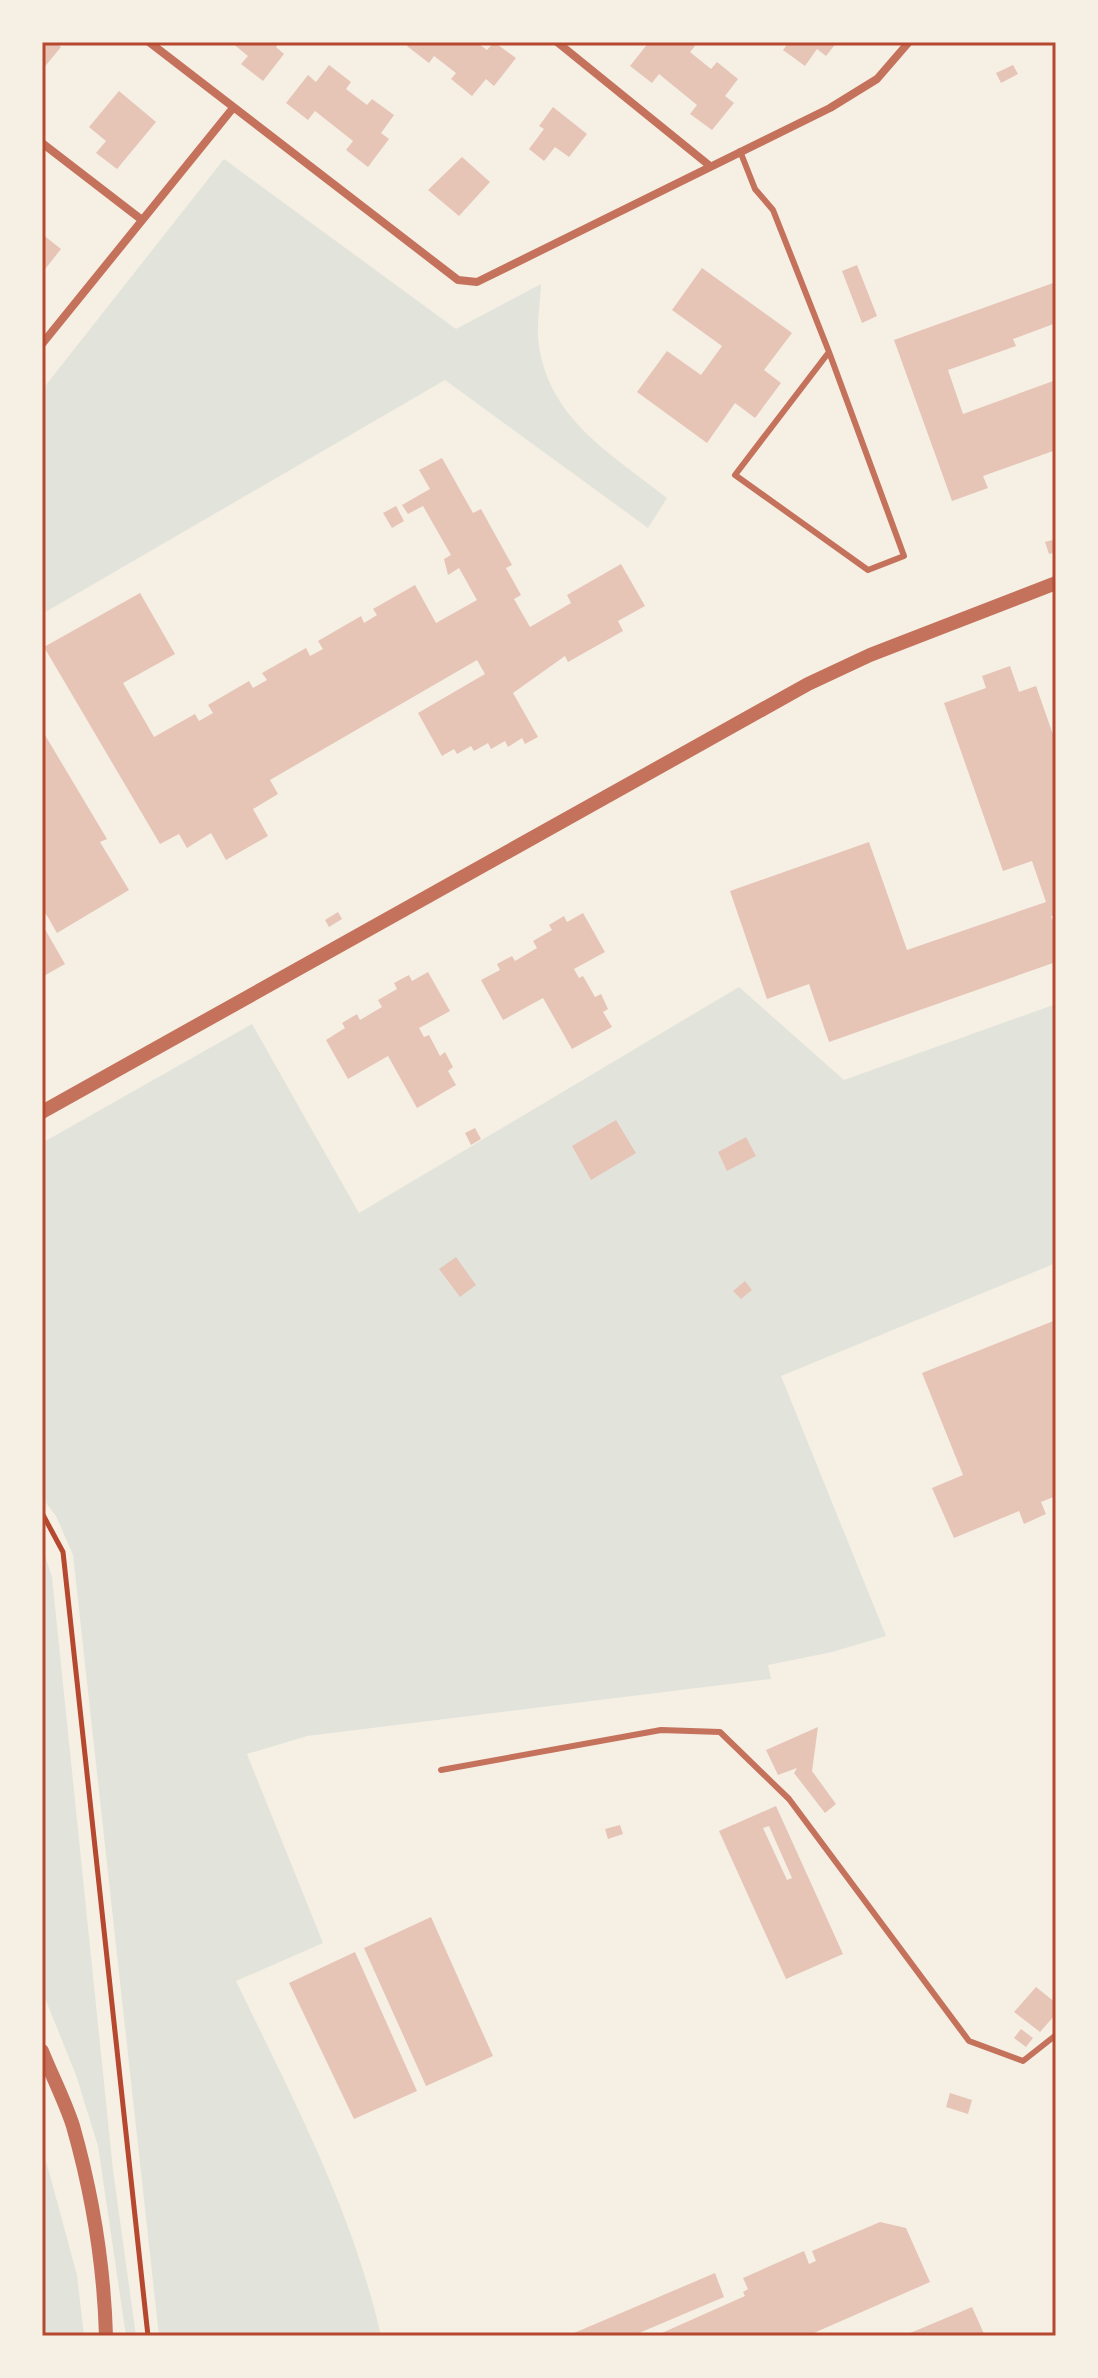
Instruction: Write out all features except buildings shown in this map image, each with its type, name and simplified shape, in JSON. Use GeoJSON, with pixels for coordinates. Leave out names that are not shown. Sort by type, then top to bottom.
{"type":"FeatureCollection","features":[{"type":"Feature","properties":{"kind":"street"},"geometry":{"type":"LineString","coordinates":[[149,42],[458,280],[477,282],[830,108],[877,79],[909,42]]}},
{"type":"Feature","properties":{"kind":"street"},"geometry":{"type":"LineString","coordinates":[[557,42],[710,166]]}},
{"type":"Feature","properties":{"kind":"street"},"geometry":{"type":"LineString","coordinates":[[42,344],[233,108]]}},
{"type":"Feature","properties":{"kind":"street"},"geometry":{"type":"LineString","coordinates":[[42,143],[142,220]]}},
{"type":"Feature","properties":{"kind":"street"},"geometry":{"type":"LineString","coordinates":[[42,1112],[808,684],[870,655],[1056,583]]}},
{"type":"Feature","properties":{"kind":"street"},"geometry":{"type":"LineString","coordinates":[[42,2051],[76,2140],[92,2215],[105,2304],[106,2336]]}},
{"type":"Feature","properties":{"kind":"lane"},"geometry":{"type":"LineString","coordinates":[[740,151],[755,189],[773,210],[829,352],[904,556],[868,570],[735,475],[829,352]]}},
{"type":"Feature","properties":{"kind":"lane"},"geometry":{"type":"LineString","coordinates":[[441,1770],[661,1730],[720,1732],[789,1799],[969,2041],[1023,2061],[1056,2035]]}},
{"type":"Feature","properties":{"kind":"path"},"geometry":{"type":"LineString","coordinates":[[42,1513],[63,1552],[148,2336]]}},
{"type":"Feature","properties":{"kind":"shaded area"},"geometry":{"type":"Polygon","coordinates":[[[224,159],[456,329],[541,284],[538,339],[545,372],[556,395],[587,434],[667,498],[648,528],[445,380],[42,614],[42,390],[224,159]]]}},
{"type":"Feature","properties":{"kind":"shaded area"},"geometry":{"type":"Polygon","coordinates":[[[739,987],[844,1080],[1056,1004],[1056,1263],[781,1376],[886,1636],[832,1652],[768,1665],[771,1679],[307,1736],[247,1754],[323,1943],[236,1981],[319,2154],[354,2244],[381,2336],[159,2336],[73,1555],[56,1516],[42,1498],[42,1143],[252,1024],[359,1213],[739,987]]]}},
{"type":"Feature","properties":{"kind":"shaded area"},"geometry":{"type":"Polygon","coordinates":[[[42,1546],[52,1577],[113,2170],[136,2336],[126,2336],[98,2146],[76,2075],[42,1991],[42,1546]]]}},
{"type":"Feature","properties":{"kind":"shaded area"},"geometry":{"type":"Polygon","coordinates":[[[42,2146],[77,2275],[84,2336],[42,2336],[42,2146]]]}}]}
